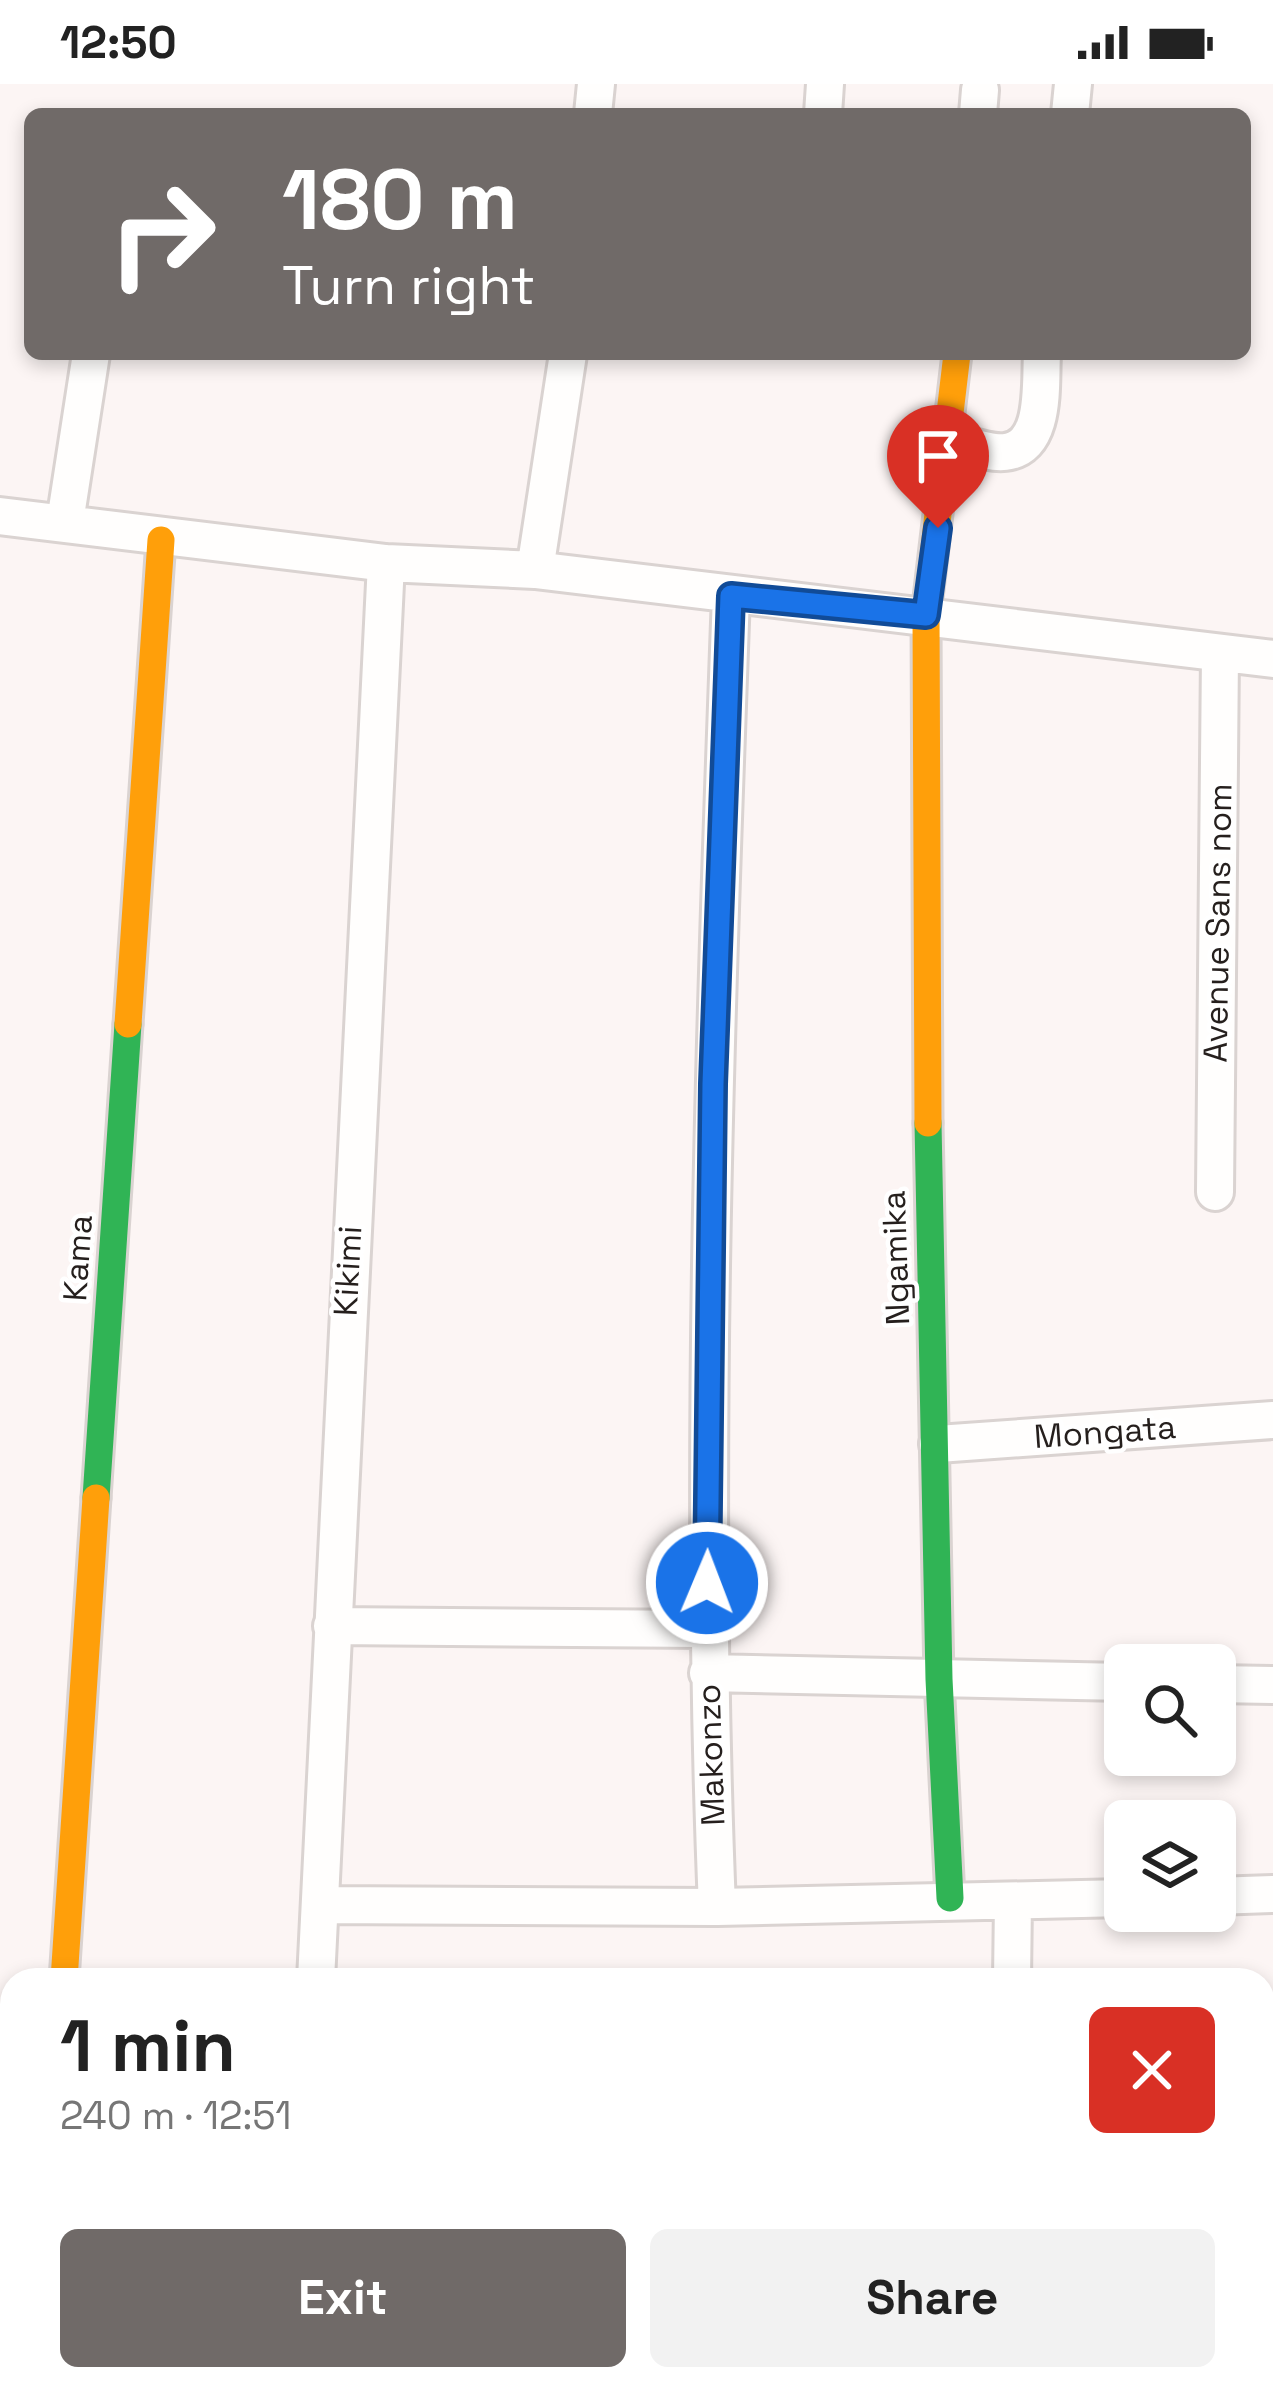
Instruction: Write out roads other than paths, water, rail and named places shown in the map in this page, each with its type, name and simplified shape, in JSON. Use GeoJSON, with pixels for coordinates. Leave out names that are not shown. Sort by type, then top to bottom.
{"type":"FeatureCollection","features":[{"type":"Feature","properties":{"kind":"street"},"geometry":{"type":"LineString","coordinates":[[65,523],[90,360]]}},
{"type":"Feature","properties":{"kind":"street"},"geometry":{"type":"LineString","coordinates":[[535,570],[567,360]]}},
{"type":"Feature","properties":{"kind":"street","name":"Ngamika"},"geometry":{"type":"LineString","coordinates":[[950,1898],[939,1679],[927,1058],[926,615],[956,360]]}},
{"type":"Feature","properties":{"kind":"street"},"geometry":{"type":"LineString","coordinates":[[949,441],[1006,452],[1027,441],[1036,425],[1041,360]]}},
{"type":"Feature","properties":{"kind":"street"},"geometry":{"type":"LineString","coordinates":[[0,516],[161,540],[386,563],[535,570],[1273,658]]}},
{"type":"Feature","properties":{"kind":"street","name":"Kama"},"geometry":{"type":"LineString","coordinates":[[65,1968],[161,540]]}},
{"type":"Feature","properties":{"kind":"street","name":"Kikimi"},"geometry":{"type":"LineString","coordinates":[[317,1968],[386,563]]}},
{"type":"Feature","properties":{"kind":"street","name":"Makonzo"},"geometry":{"type":"LineString","coordinates":[[717,1907],[706,1629],[713,1084],[731,596]]}},
{"type":"Feature","properties":{"kind":"street","name":"Avenue Sans nom"},"geometry":{"type":"LineString","coordinates":[[1215,1192],[1220,654]]}},
{"type":"Feature","properties":{"kind":"street","name":"Mongata"},"geometry":{"type":"LineString","coordinates":[[938,1444],[1273,1420]]}},
{"type":"Feature","properties":{"kind":"street"},"geometry":{"type":"LineString","coordinates":[[332,1626],[706,1629]]}},
{"type":"Feature","properties":{"kind":"street"},"geometry":{"type":"LineString","coordinates":[[707,1673],[1104,1682]]}},
{"type":"Feature","properties":{"kind":"street"},"geometry":{"type":"LineString","coordinates":[[1236,1684],[1273,1685]]}},
{"type":"Feature","properties":{"kind":"street"},"geometry":{"type":"LineString","coordinates":[[1236,1895],[1273,1894]]}},
{"type":"Feature","properties":{"kind":"street"},"geometry":{"type":"LineString","coordinates":[[320,1905],[717,1907],[950,1898],[1104,1899]]}},
{"type":"Feature","properties":{"kind":"street"},"geometry":{"type":"LineString","coordinates":[[1012,1968],[1013,1901]]}}]}
